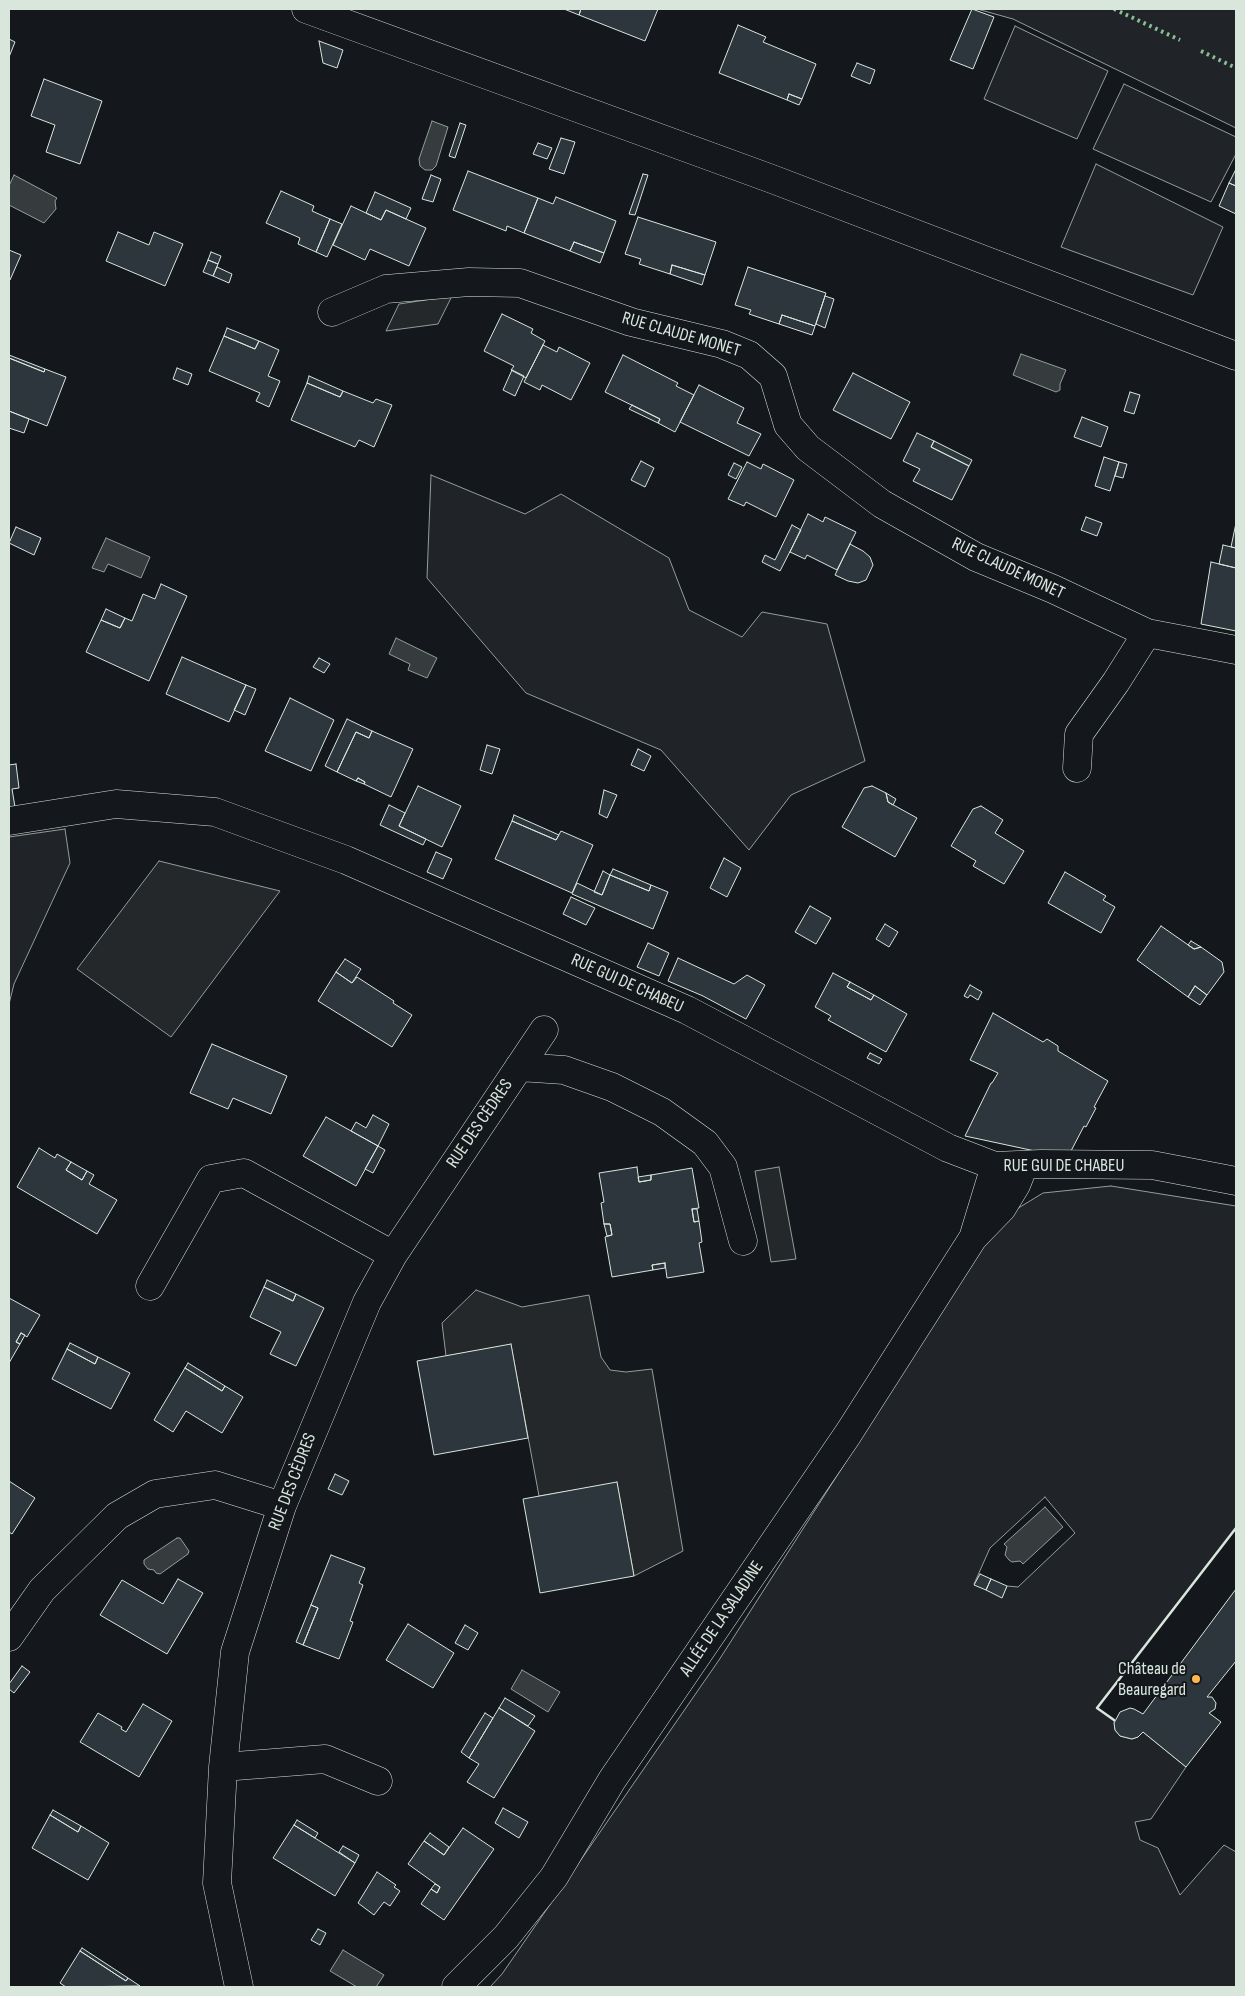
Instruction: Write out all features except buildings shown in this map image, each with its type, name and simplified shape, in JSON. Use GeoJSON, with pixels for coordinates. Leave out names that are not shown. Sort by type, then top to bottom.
{"type":"FeatureCollection","features":[{"type":"Feature","properties":{"kind":"street"},"geometry":{"type":"LineString","coordinates":[[306,9],[772,179],[1236,356]]}},
{"type":"Feature","properties":{"kind":"street","name":"RUE CLAUDE MONET"},"geometry":{"type":"LineString","coordinates":[[332,312],[386,289],[469,282],[520,283],[631,322],[722,344],[749,355],[773,376],[788,424],[808,448],[882,504],[976,558],[1053,589],[1146,633],[1236,650]]}},
{"type":"Feature","properties":{"kind":"street"},"geometry":{"type":"LineString","coordinates":[[1077,768],[1079,734],[1116,682],[1146,633]]}},
{"type":"Feature","properties":{"kind":"street","name":"RUE GUI DE CHABEU"},"geometry":{"type":"LineString","coordinates":[[9,821],[116,804],[215,812],[346,860],[687,1010],[948,1148],[994,1166],[1152,1166],[1236,1181]]}},
{"type":"Feature","properties":{"kind":"street","name":"RUE DES CÈDRES"},"geometry":{"type":"LineString","coordinates":[[239,1987],[216,1883],[223,1767],[235,1652],[282,1506],[367,1302],[393,1254],[544,1030]]}},
{"type":"Feature","properties":{"kind":"street"},"geometry":{"type":"LineString","coordinates":[[519,1067],[564,1070],[612,1087],[662,1112],[705,1143],[722,1166],[743,1241]]}},
{"type":"Feature","properties":{"kind":"street","name":"ALLÉE DE LA SALADINE"},"geometry":{"type":"LineString","coordinates":[[456,1987],[506,1937],[554,1878],[612,1780],[848,1434],[973,1238],[1002,1208],[1016,1185],[1024,1165]]}},
{"type":"Feature","properties":{"kind":"street","name":"ALLÉE DE LA SALADINE"},"geometry":{"type":"LineString","coordinates":[[973,1238],[994,1166]]}},
{"type":"Feature","properties":{"kind":"street"},"geometry":{"type":"LineString","coordinates":[[150,1286],[211,1179],[244,1173],[393,1254]]}},
{"type":"Feature","properties":{"kind":"street"},"geometry":{"type":"LineString","coordinates":[[9,1637],[42,1590],[113,1520],[155,1494],[215,1485],[282,1506]]}},
{"type":"Feature","properties":{"kind":"street"},"geometry":{"type":"LineString","coordinates":[[223,1767],[325,1759],[378,1781]]}},
{"type":"Feature","properties":{"kind":"shaded area"},"geometry":{"type":"Polygon","coordinates":[[[977,9],[1236,9],[1236,128],[1013,19],[977,9]]]}},
{"type":"Feature","properties":{"kind":"shaded area"},"geometry":{"type":"Polygon","coordinates":[[[1015,26],[1108,71],[1077,139],[984,99],[1015,26]]]}},
{"type":"Feature","properties":{"kind":"shaded area"},"geometry":{"type":"Polygon","coordinates":[[[1124,84],[1236,137],[1236,154],[1211,202],[1093,149],[1124,84]]]}},
{"type":"Feature","properties":{"kind":"shaded area"},"geometry":{"type":"Polygon","coordinates":[[[432,121],[448,127],[436,166],[432,170],[425,170],[420,166],[419,159],[432,121]]]}},
{"type":"Feature","properties":{"kind":"shaded area"},"geometry":{"type":"Polygon","coordinates":[[[1096,164],[1223,227],[1193,295],[1061,247],[1096,164]]]}},
{"type":"Feature","properties":{"kind":"shaded area"},"geometry":{"type":"Polygon","coordinates":[[[14,175],[57,198],[55,201],[56,209],[44,223],[9,205],[9,186],[14,175]]]}},
{"type":"Feature","properties":{"kind":"shaded area"},"geometry":{"type":"Polygon","coordinates":[[[452,296],[438,324],[386,331],[399,304],[452,296]]]}},
{"type":"Feature","properties":{"kind":"shaded area"},"geometry":{"type":"Polygon","coordinates":[[[1021,354],[1066,370],[1060,384],[1060,390],[1056,392],[1013,375],[1021,354]]]}},
{"type":"Feature","properties":{"kind":"shaded area"},"geometry":{"type":"Polygon","coordinates":[[[431,475],[525,514],[561,494],[669,558],[689,610],[742,637],[762,612],[827,624],[865,761],[791,795],[749,850],[661,750],[526,693],[427,578],[431,475]]]}},
{"type":"Feature","properties":{"kind":"shaded area"},"geometry":{"type":"Polygon","coordinates":[[[106,538],[150,557],[141,578],[108,564],[104,572],[92,568],[106,538]]]}},
{"type":"Feature","properties":{"kind":"shaded area"},"geometry":{"type":"Polygon","coordinates":[[[396,638],[437,658],[427,678],[408,670],[410,664],[389,654],[396,638]]]}},
{"type":"Feature","properties":{"kind":"shaded area"},"geometry":{"type":"Polygon","coordinates":[[[65,829],[70,863],[14,984],[9,1004],[9,837],[65,829]]]}},
{"type":"Feature","properties":{"kind":"shaded area"},"geometry":{"type":"Polygon","coordinates":[[[159,861],[280,891],[171,1037],[77,969],[159,861]]]}},
{"type":"Feature","properties":{"kind":"shaded area"},"geometry":{"type":"Polygon","coordinates":[[[779,1167],[796,1259],[771,1262],[755,1171],[779,1167]]]}},
{"type":"Feature","properties":{"kind":"shaded area"},"geometry":{"type":"Polygon","coordinates":[[[1111,1186],[1236,1206],[1236,1528],[1097,1708],[1114,1720],[1115,1730],[1120,1736],[1132,1739],[1138,1737],[1143,1732],[1186,1767],[1151,1819],[1135,1822],[1140,1840],[1158,1848],[1180,1895],[1224,1845],[1236,1852],[1236,1987],[490,1987],[502,1974],[719,1660],[1002,1218],[1043,1193],[1111,1186]],[[1045,1497],[990,1548],[974,1584],[1002,1597],[1007,1586],[1018,1587],[1075,1533],[1045,1497]]]}},
{"type":"Feature","properties":{"kind":"shaded area"},"geometry":{"type":"Polygon","coordinates":[[[476,1290],[522,1307],[589,1295],[601,1357],[610,1370],[626,1372],[652,1369],[683,1551],[634,1576],[617,1483],[539,1496],[511,1345],[446,1356],[442,1323],[476,1290]]]}},
{"type":"Feature","properties":{"kind":"shaded area"},"geometry":{"type":"Polygon","coordinates":[[[1045,1507],[1063,1527],[1023,1564],[1020,1561],[1012,1562],[1005,1555],[1007,1547],[1004,1544],[1045,1507]]]}},
{"type":"Feature","properties":{"kind":"shaded area"},"geometry":{"type":"Polygon","coordinates":[[[177,1538],[180,1538],[189,1551],[188,1554],[160,1574],[148,1569],[144,1564],[144,1560],[177,1538]]]}},
{"type":"Feature","properties":{"kind":"shaded area"},"geometry":{"type":"Polygon","coordinates":[[[522,1670],[560,1692],[548,1712],[511,1689],[522,1670]]]}},
{"type":"Feature","properties":{"kind":"shaded area"},"geometry":{"type":"Polygon","coordinates":[[[343,1950],[384,1975],[376,1987],[357,1987],[330,1971],[343,1950]]]}},
{"type":"Feature","properties":{"kind":"hedge"},"geometry":{"type":"LineString","coordinates":[[1114,9],[1180,40]]}},
{"type":"Feature","properties":{"kind":"hedge"},"geometry":{"type":"LineString","coordinates":[[1201,51],[1236,68]]}},
{"type":"Feature","properties":{"kind":"wall"},"geometry":{"type":"LineString","coordinates":[[1114,1720],[1097,1708],[1236,1528]]}},
{"type":"Feature","properties":{"kind":"place","name":"Château de Beauregard"},"geometry":{"type":"Point","coordinates":[1196,1679]}}]}
